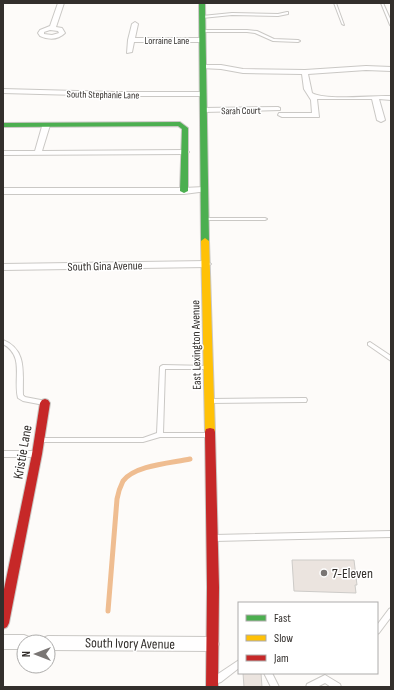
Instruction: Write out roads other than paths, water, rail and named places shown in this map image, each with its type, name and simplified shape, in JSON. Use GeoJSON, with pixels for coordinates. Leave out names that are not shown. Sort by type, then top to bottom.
{"type":"FeatureCollection","features":[{"type":"Feature","properties":{"kind":"street"},"geometry":{"type":"LineString","coordinates":[[53,27],[61,3]]}},
{"type":"Feature","properties":{"kind":"street","name":"East Lexington Avenue"},"geometry":{"type":"LineString","coordinates":[[202,3],[204,189],[207,264],[213,587],[211,685]]}},
{"type":"Feature","properties":{"kind":"street","name":"Lorraine Lane"},"geometry":{"type":"LineString","coordinates":[[129,52],[135,24]]}},
{"type":"Feature","properties":{"kind":"street","name":"Lorraine Lane"},"geometry":{"type":"LineString","coordinates":[[131,40],[203,36]]}},
{"type":"Feature","properties":{"kind":"street"},"geometry":{"type":"LineString","coordinates":[[203,67],[221,67],[243,71],[305,72],[366,68],[391,69]]}},
{"type":"Feature","properties":{"kind":"street"},"geometry":{"type":"LineString","coordinates":[[305,72],[308,93],[312,97],[391,98]]}},
{"type":"Feature","properties":{"kind":"street","name":"South Stephanie Lane"},"geometry":{"type":"LineString","coordinates":[[3,91],[114,94],[203,94]]}},
{"type":"Feature","properties":{"kind":"street","name":"Sarah Court"},"geometry":{"type":"LineString","coordinates":[[204,110],[316,114],[314,100],[312,97]]}},
{"type":"Feature","properties":{"kind":"street"},"geometry":{"type":"LineString","coordinates":[[374,97],[381,120]]}},
{"type":"Feature","properties":{"kind":"street"},"geometry":{"type":"LineString","coordinates":[[3,125],[180,124],[185,128],[184,191]]}},
{"type":"Feature","properties":{"kind":"street"},"geometry":{"type":"LineString","coordinates":[[38,153],[46,125]]}},
{"type":"Feature","properties":{"kind":"street"},"geometry":{"type":"LineString","coordinates":[[3,153],[185,152]]}},
{"type":"Feature","properties":{"kind":"street"},"geometry":{"type":"LineString","coordinates":[[3,191],[184,191],[204,189]]}},
{"type":"Feature","properties":{"kind":"street","name":"South Gina Avenue"},"geometry":{"type":"LineString","coordinates":[[3,267],[207,264]]}},
{"type":"Feature","properties":{"kind":"street","name":"Kristie Lane"},"geometry":{"type":"LineString","coordinates":[[3,623],[37,454],[45,403]]}},
{"type":"Feature","properties":{"kind":"street"},"geometry":{"type":"LineString","coordinates":[[3,642],[16,642]]}},
{"type":"Feature","properties":{"kind":"street","name":"South Ivory Avenue"},"geometry":{"type":"LineString","coordinates":[[56,642],[212,644]]}},
{"type":"Feature","properties":{"kind":"lane"},"geometry":{"type":"LineString","coordinates":[[335,3],[343,24]]}},
{"type":"Feature","properties":{"kind":"lane"},"geometry":{"type":"LineString","coordinates":[[382,3],[391,25]]}},
{"type":"Feature","properties":{"kind":"lane"},"geometry":{"type":"LineString","coordinates":[[202,17],[232,14],[278,14],[287,12]]}},
{"type":"Feature","properties":{"kind":"lane"},"geometry":{"type":"LineString","coordinates":[[203,36],[247,31],[256,32],[273,40],[298,41]]}},
{"type":"Feature","properties":{"kind":"lane"},"geometry":{"type":"LineString","coordinates":[[205,219],[265,219]]}},
{"type":"Feature","properties":{"kind":"lane"},"geometry":{"type":"LineString","coordinates":[[3,342],[8,344],[17,353],[20,365],[20,396],[23,399],[45,403]]}},
{"type":"Feature","properties":{"kind":"lane"},"geometry":{"type":"LineString","coordinates":[[370,344],[391,359]]}},
{"type":"Feature","properties":{"kind":"lane"},"geometry":{"type":"LineString","coordinates":[[160,435],[163,367],[209,367]]}},
{"type":"Feature","properties":{"kind":"lane"},"geometry":{"type":"LineString","coordinates":[[209,401],[304,400]]}},
{"type":"Feature","properties":{"kind":"lane"},"geometry":{"type":"LineString","coordinates":[[39,440],[143,440],[160,435],[210,435]]}},
{"type":"Feature","properties":{"kind":"lane"},"geometry":{"type":"LineString","coordinates":[[3,454],[37,454]]}},
{"type":"Feature","properties":{"kind":"lane"},"geometry":{"type":"LineString","coordinates":[[212,538],[391,534]]}},
{"type":"Feature","properties":{"kind":"lane"},"geometry":{"type":"LineString","coordinates":[[378,630],[391,611]]}},
{"type":"Feature","properties":{"kind":"lane"},"geometry":{"type":"LineString","coordinates":[[211,685],[238,665]]}},
{"type":"Feature","properties":{"kind":"lane"},"geometry":{"type":"LineString","coordinates":[[268,674],[275,687]]}},
{"type":"Feature","properties":{"kind":"lane"},"geometry":{"type":"LineString","coordinates":[[310,687],[325,679],[337,687]]}},
{"type":"Feature","properties":{"kind":"waterway"},"geometry":{"type":"LineString","coordinates":[[108,611],[117,499],[123,481],[136,471],[145,468],[190,459]]}},
{"type":"Feature","properties":{"kind":"place","name":"7-Eleven"},"geometry":{"type":"Point","coordinates":[324,573]}}]}
